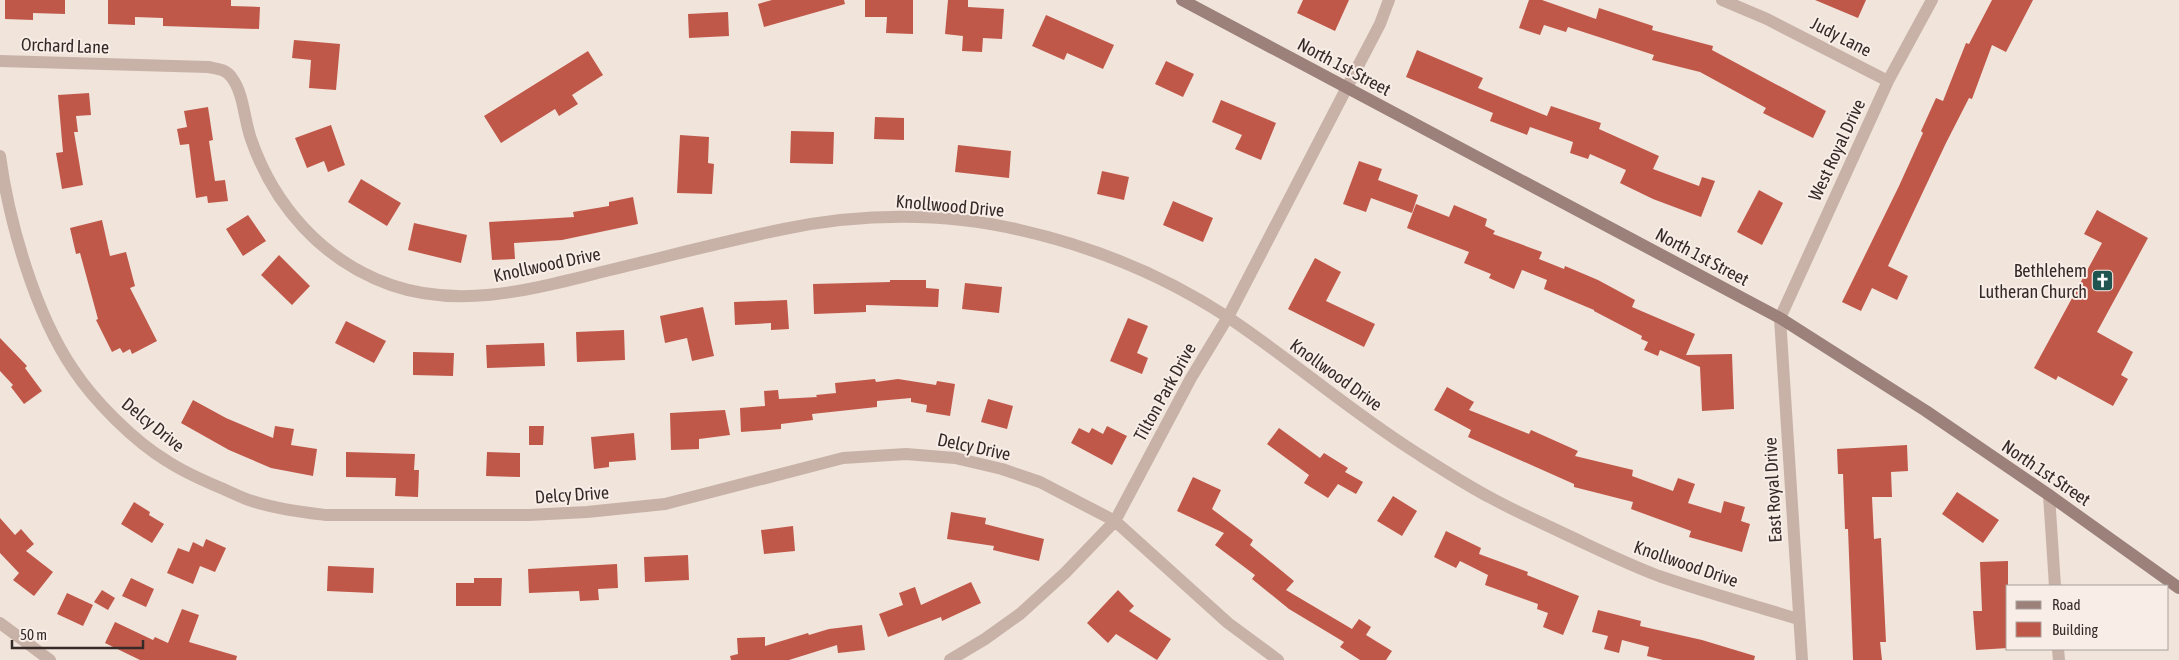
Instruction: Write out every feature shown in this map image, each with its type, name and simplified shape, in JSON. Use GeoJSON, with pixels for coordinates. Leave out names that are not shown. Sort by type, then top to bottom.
{"type":"FeatureCollection","features":[{"type":"Feature","properties":{"kind":"street","name":"North 1st Street"},"geometry":{"type":"LineString","coordinates":[[1182,0],[1780,318],[1926,411],[2049,495],[2179,588]]}},
{"type":"Feature","properties":{"kind":"street","name":"Tilton Park Drive"},"geometry":{"type":"LineString","coordinates":[[951,660],[1020,614],[1065,573],[1115,521],[1191,378],[1228,317],[1380,24],[1389,0]]}},
{"type":"Feature","properties":{"kind":"street","name":"Judy Lane"},"geometry":{"type":"LineString","coordinates":[[1722,0],[1767,19],[1888,81]]}},
{"type":"Feature","properties":{"kind":"street","name":"West Royal Drive"},"geometry":{"type":"LineString","coordinates":[[1780,318],[1888,81],[1932,0]]}},
{"type":"Feature","properties":{"kind":"street","name":"Orchard Lane"},"geometry":{"type":"LineString","coordinates":[[0,61],[128,65]]}},
{"type":"Feature","properties":{"kind":"street","name":"Knollwood Drive"},"geometry":{"type":"LineString","coordinates":[[128,65],[208,66],[224,70],[238,87],[249,135],[263,170],[297,222],[337,258],[390,285],[412,291],[451,296],[497,295],[562,282],[799,226],[870,218],[960,220],[1016,229],[1077,245],[1139,267],[1228,317],[1364,417],[1412,450],[1493,500],[1622,562],[1659,576],[1798,619]]}},
{"type":"Feature","properties":{"kind":"street","name":"Delcy Drive"},"geometry":{"type":"LineString","coordinates":[[0,156],[10,208],[28,272],[40,302],[72,368],[110,414],[165,460],[187,473],[252,501],[297,512],[326,515],[528,516],[665,504],[843,458],[906,454],[955,458],[1002,469],[1040,482],[1115,521],[1228,623],[1278,660]]}},
{"type":"Feature","properties":{"kind":"street","name":"East Royal Drive"},"geometry":{"type":"LineString","coordinates":[[1780,318],[1802,660]]}},
{"type":"Feature","properties":{"kind":"street"},"geometry":{"type":"LineString","coordinates":[[2049,495],[2054,585]]}},
{"type":"Feature","properties":{"kind":"street"},"geometry":{"type":"LineString","coordinates":[[0,623],[50,660]]}},
{"type":"Feature","properties":{"kind":"building"},"geometry":{"type":"Polygon","coordinates":[[[5,0],[65,0],[65,14],[33,13],[33,20],[5,19],[5,0]]]}},
{"type":"Feature","properties":{"kind":"building"},"geometry":{"type":"Polygon","coordinates":[[[108,0],[231,0],[231,6],[260,7],[259,29],[163,26],[163,18],[135,17],[135,25],[108,24],[108,0]]]}},
{"type":"Feature","properties":{"kind":"building"},"geometry":{"type":"Polygon","coordinates":[[[772,0],[844,0],[845,4],[764,27],[758,4],[772,0]]]}},
{"type":"Feature","properties":{"kind":"building"},"geometry":{"type":"Polygon","coordinates":[[[865,0],[913,0],[913,34],[886,33],[887,17],[865,17],[865,0]]]}},
{"type":"Feature","properties":{"kind":"building"},"geometry":{"type":"Polygon","coordinates":[[[948,0],[968,0],[968,7],[1004,9],[1002,39],[983,38],[982,52],[962,51],[963,36],[945,34],[948,0]]]}},
{"type":"Feature","properties":{"kind":"building"},"geometry":{"type":"Polygon","coordinates":[[[1303,0],[1349,0],[1335,31],[1297,13],[1303,0]]]}},
{"type":"Feature","properties":{"kind":"building"},"geometry":{"type":"Polygon","coordinates":[[[1529,0],[1542,0],[1596,19],[1599,8],[1653,26],[1652,30],[1713,46],[1712,50],[1826,111],[1813,138],[1763,113],[1766,108],[1700,72],[1652,60],[1654,55],[1568,27],[1566,32],[1544,25],[1540,35],[1519,28],[1529,0]]]}},
{"type":"Feature","properties":{"kind":"building"},"geometry":{"type":"Polygon","coordinates":[[[1815,0],[1866,0],[1858,18],[1815,0]]]}},
{"type":"Feature","properties":{"kind":"building"},"geometry":{"type":"Polygon","coordinates":[[[1992,0],[2033,0],[2006,52],[1992,45],[1972,99],[1969,98],[1946,143],[1888,266],[1908,276],[1897,300],[1872,288],[1861,311],[1842,302],[1899,186],[1923,133],[1921,131],[1936,98],[1943,101],[1966,43],[1969,44],[1992,0]]]}},
{"type":"Feature","properties":{"kind":"building"},"geometry":{"type":"Polygon","coordinates":[[[728,12],[729,36],[689,38],[688,14],[728,12]]]}},
{"type":"Feature","properties":{"kind":"building"},"geometry":{"type":"Polygon","coordinates":[[[1046,15],[1114,45],[1103,69],[1067,53],[1064,60],[1032,46],[1046,15]]]}},
{"type":"Feature","properties":{"kind":"building"},"geometry":{"type":"Polygon","coordinates":[[[294,40],[340,44],[336,90],[309,88],[311,60],[292,58],[294,40]]]}},
{"type":"Feature","properties":{"kind":"building"},"geometry":{"type":"Polygon","coordinates":[[[1417,50],[1483,78],[1478,88],[1547,116],[1551,106],[1601,123],[1599,129],[1659,156],[1653,169],[1699,186],[1702,177],[1715,181],[1701,217],[1653,199],[1620,183],[1626,170],[1590,154],[1588,159],[1570,153],[1573,142],[1530,127],[1527,135],[1490,121],[1493,113],[1406,77],[1417,50]]]}},
{"type":"Feature","properties":{"kind":"building"},"geometry":{"type":"Polygon","coordinates":[[[588,51],[603,75],[572,95],[578,104],[559,116],[555,109],[501,143],[484,116],[588,51]]]}},
{"type":"Feature","properties":{"kind":"building"},"geometry":{"type":"Polygon","coordinates":[[[1166,61],[1194,74],[1183,97],[1155,84],[1166,61]]]}},
{"type":"Feature","properties":{"kind":"building"},"geometry":{"type":"Polygon","coordinates":[[[89,93],[91,115],[76,116],[78,132],[74,132],[83,185],[62,189],[56,153],[63,152],[58,95],[89,93]]]}},
{"type":"Feature","properties":{"kind":"building"},"geometry":{"type":"Polygon","coordinates":[[[1221,100],[1276,123],[1261,160],[1235,149],[1242,135],[1212,122],[1221,100]]]}},
{"type":"Feature","properties":{"kind":"building"},"geometry":{"type":"Polygon","coordinates":[[[208,107],[213,140],[209,141],[215,181],[225,180],[228,201],[208,203],[207,196],[196,198],[189,144],[180,145],[177,129],[187,127],[184,111],[208,107]]]}},
{"type":"Feature","properties":{"kind":"building"},"geometry":{"type":"Polygon","coordinates":[[[875,117],[904,118],[904,140],[874,139],[875,117]]]}},
{"type":"Feature","properties":{"kind":"building"},"geometry":{"type":"Polygon","coordinates":[[[331,125],[345,165],[328,172],[324,161],[307,168],[295,138],[331,125]]]}},
{"type":"Feature","properties":{"kind":"building"},"geometry":{"type":"Polygon","coordinates":[[[791,131],[834,132],[833,164],[790,163],[791,131]]]}},
{"type":"Feature","properties":{"kind":"building"},"geometry":{"type":"Polygon","coordinates":[[[680,135],[709,137],[708,163],[714,164],[712,194],[677,193],[680,135]]]}},
{"type":"Feature","properties":{"kind":"building"},"geometry":{"type":"Polygon","coordinates":[[[958,145],[1011,151],[1009,178],[955,172],[958,145]]]}},
{"type":"Feature","properties":{"kind":"building"},"geometry":{"type":"Polygon","coordinates":[[[1359,161],[1382,169],[1378,180],[1418,195],[1412,213],[1371,198],[1366,212],[1343,204],[1359,161]]]}},
{"type":"Feature","properties":{"kind":"building"},"geometry":{"type":"Polygon","coordinates":[[[1102,171],[1129,177],[1124,200],[1097,194],[1102,171]]]}},
{"type":"Feature","properties":{"kind":"building"},"geometry":{"type":"Polygon","coordinates":[[[361,179],[401,203],[387,226],[348,202],[361,179]]]}},
{"type":"Feature","properties":{"kind":"building"},"geometry":{"type":"Polygon","coordinates":[[[1759,190],[1783,203],[1762,245],[1737,232],[1759,190]]]}},
{"type":"Feature","properties":{"kind":"building"},"geometry":{"type":"Polygon","coordinates":[[[633,197],[638,224],[562,240],[514,243],[515,259],[492,260],[489,222],[574,217],[573,212],[609,206],[609,202],[633,197]]]}},
{"type":"Feature","properties":{"kind":"building"},"geometry":{"type":"Polygon","coordinates":[[[1173,201],[1213,218],[1203,242],[1163,225],[1173,201]]]}},
{"type":"Feature","properties":{"kind":"building"},"geometry":{"type":"Polygon","coordinates":[[[1416,204],[1449,217],[1454,205],[1487,219],[1485,226],[1495,231],[1493,234],[1542,252],[1539,259],[1564,269],[1565,266],[1598,280],[1635,300],[1632,307],[1695,334],[1686,355],[1732,354],[1734,409],[1702,411],[1700,367],[1660,350],[1658,356],[1644,350],[1648,342],[1641,339],[1642,336],[1594,310],[1544,289],[1547,280],[1522,270],[1514,289],[1489,278],[1491,274],[1464,263],[1469,252],[1407,228],[1416,204]]]}},
{"type":"Feature","properties":{"kind":"building","name":"Bethlehem Lutheran Church"},"geometry":{"type":"Polygon","coordinates":[[[2097,210],[2148,238],[2097,332],[2133,352],[2121,375],[2128,379],[2113,406],[2058,376],[2056,380],[2034,368],[2102,243],[2084,234],[2097,210]]]}},
{"type":"Feature","properties":{"kind":"building"},"geometry":{"type":"Polygon","coordinates":[[[248,215],[266,241],[243,256],[226,229],[248,215]]]}},
{"type":"Feature","properties":{"kind":"building"},"geometry":{"type":"Polygon","coordinates":[[[102,220],[110,256],[126,252],[135,286],[130,288],[157,341],[132,354],[130,349],[123,353],[120,348],[112,352],[96,320],[98,319],[80,253],[76,254],[70,228],[102,220]]]}},
{"type":"Feature","properties":{"kind":"building"},"geometry":{"type":"Polygon","coordinates":[[[414,223],[467,235],[461,263],[408,250],[414,223]]]}},
{"type":"Feature","properties":{"kind":"building"},"geometry":{"type":"Polygon","coordinates":[[[279,255],[310,286],[292,305],[261,275],[279,255]]]}},
{"type":"Feature","properties":{"kind":"building"},"geometry":{"type":"Polygon","coordinates":[[[1315,258],[1341,272],[1326,301],[1375,324],[1364,347],[1288,309],[1315,258]]]}},
{"type":"Feature","properties":{"kind":"building"},"geometry":{"type":"Polygon","coordinates":[[[890,280],[926,280],[926,288],[939,289],[938,307],[866,305],[866,312],[814,314],[813,284],[890,282],[890,280]]]}},
{"type":"Feature","properties":{"kind":"building"},"geometry":{"type":"Polygon","coordinates":[[[965,283],[1002,287],[999,313],[962,309],[965,283]]]}},
{"type":"Feature","properties":{"kind":"building"},"geometry":{"type":"Polygon","coordinates":[[[787,300],[789,329],[771,330],[771,323],[735,325],[734,302],[787,300]]]}},
{"type":"Feature","properties":{"kind":"building"},"geometry":{"type":"Polygon","coordinates":[[[703,307],[714,356],[692,361],[687,338],[665,343],[660,316],[703,307]]]}},
{"type":"Feature","properties":{"kind":"building"},"geometry":{"type":"Polygon","coordinates":[[[1128,318],[1148,326],[1137,353],[1148,358],[1142,374],[1110,361],[1128,318]]]}},
{"type":"Feature","properties":{"kind":"building"},"geometry":{"type":"Polygon","coordinates":[[[346,321],[386,341],[374,363],[335,343],[346,321]]]}},
{"type":"Feature","properties":{"kind":"building"},"geometry":{"type":"Polygon","coordinates":[[[624,330],[625,360],[577,362],[576,332],[624,330]]]}},
{"type":"Feature","properties":{"kind":"building"},"geometry":{"type":"Polygon","coordinates":[[[0,338],[27,366],[25,368],[42,391],[24,404],[11,387],[13,385],[0,371],[0,338]]]}},
{"type":"Feature","properties":{"kind":"building"},"geometry":{"type":"Polygon","coordinates":[[[544,343],[545,366],[487,368],[486,345],[544,343]]]}},
{"type":"Feature","properties":{"kind":"building"},"geometry":{"type":"Polygon","coordinates":[[[413,352],[454,353],[453,376],[413,375],[413,352]]]}},
{"type":"Feature","properties":{"kind":"building"},"geometry":{"type":"Polygon","coordinates":[[[875,379],[876,382],[898,379],[936,385],[937,381],[955,384],[950,416],[926,412],[927,405],[911,402],[911,398],[877,401],[877,407],[812,414],[813,420],[781,424],[781,429],[741,432],[740,408],[765,406],[764,391],[778,390],[779,399],[817,397],[816,395],[836,393],[835,383],[875,379]]]}},
{"type":"Feature","properties":{"kind":"building"},"geometry":{"type":"Polygon","coordinates":[[[1447,387],[1474,402],[1469,410],[1529,434],[1531,430],[1578,451],[1575,456],[1633,470],[1632,476],[1673,491],[1678,478],[1695,484],[1688,503],[1721,513],[1724,501],[1745,507],[1741,521],[1750,524],[1742,552],[1689,537],[1691,531],[1631,509],[1633,502],[1574,487],[1574,484],[1468,437],[1471,430],[1434,410],[1447,387]]]}},
{"type":"Feature","properties":{"kind":"building"},"geometry":{"type":"Polygon","coordinates":[[[988,399],[1013,406],[1007,429],[981,422],[988,399]]]}},
{"type":"Feature","properties":{"kind":"building"},"geometry":{"type":"Polygon","coordinates":[[[193,400],[226,418],[273,438],[275,426],[294,429],[291,445],[317,449],[313,476],[271,468],[229,450],[181,423],[193,400]]]}},
{"type":"Feature","properties":{"kind":"building"},"geometry":{"type":"Polygon","coordinates":[[[725,410],[730,435],[699,439],[699,449],[671,450],[670,413],[725,410]]]}},
{"type":"Feature","properties":{"kind":"building"},"geometry":{"type":"Polygon","coordinates":[[[529,426],[544,426],[543,445],[529,445],[529,426]]]}},
{"type":"Feature","properties":{"kind":"building"},"geometry":{"type":"Polygon","coordinates":[[[1107,426],[1127,436],[1112,465],[1071,443],[1079,428],[1089,433],[1092,428],[1103,434],[1107,426]]]}},
{"type":"Feature","properties":{"kind":"building"},"geometry":{"type":"Polygon","coordinates":[[[1279,428],[1320,458],[1324,453],[1348,468],[1345,472],[1363,482],[1356,494],[1338,484],[1328,498],[1304,483],[1309,475],[1267,444],[1279,428]]]}},
{"type":"Feature","properties":{"kind":"building"},"geometry":{"type":"Polygon","coordinates":[[[634,433],[636,460],[609,462],[609,467],[594,469],[591,437],[634,433]]]}},
{"type":"Feature","properties":{"kind":"building"},"geometry":{"type":"Polygon","coordinates":[[[1907,445],[1908,471],[1891,472],[1892,497],[1872,497],[1874,539],[1881,538],[1886,642],[1880,642],[1882,660],[1853,660],[1848,529],[1845,529],[1843,474],[1838,474],[1837,449],[1907,445]]]}},
{"type":"Feature","properties":{"kind":"building"},"geometry":{"type":"Polygon","coordinates":[[[346,452],[415,454],[414,470],[419,470],[418,497],[395,496],[396,478],[346,477],[346,452]]]}},
{"type":"Feature","properties":{"kind":"building"},"geometry":{"type":"Polygon","coordinates":[[[487,452],[520,453],[520,477],[486,476],[487,452]]]}},
{"type":"Feature","properties":{"kind":"building"},"geometry":{"type":"Polygon","coordinates":[[[1193,477],[1221,490],[1212,509],[1253,540],[1250,545],[1294,581],[1286,590],[1352,629],[1359,619],[1371,627],[1366,635],[1392,651],[1386,660],[1360,660],[1340,647],[1344,642],[1289,609],[1252,579],[1255,575],[1215,545],[1224,533],[1177,511],[1193,477]]]}},
{"type":"Feature","properties":{"kind":"building"},"geometry":{"type":"Polygon","coordinates":[[[1957,492],[1999,520],[1983,543],[1942,514],[1957,492]]]}},
{"type":"Feature","properties":{"kind":"building"},"geometry":{"type":"Polygon","coordinates":[[[1393,496],[1417,511],[1402,536],[1377,521],[1393,496]]]}},
{"type":"Feature","properties":{"kind":"building"},"geometry":{"type":"Polygon","coordinates":[[[134,502],[150,512],[149,515],[164,524],[152,543],[121,524],[134,502]]]}},
{"type":"Feature","properties":{"kind":"building"},"geometry":{"type":"Polygon","coordinates":[[[951,512],[986,518],[985,524],[1044,539],[1039,561],[993,550],[994,546],[947,539],[951,512]]]}},
{"type":"Feature","properties":{"kind":"building"},"geometry":{"type":"Polygon","coordinates":[[[0,518],[15,535],[21,529],[34,544],[26,551],[53,572],[34,596],[13,580],[19,573],[0,553],[0,518]]]}},
{"type":"Feature","properties":{"kind":"building"},"geometry":{"type":"Polygon","coordinates":[[[793,526],[795,551],[764,554],[761,530],[793,526]]]}},
{"type":"Feature","properties":{"kind":"building"},"geometry":{"type":"Polygon","coordinates":[[[1446,531],[1481,548],[1479,554],[1528,572],[1527,575],[1579,596],[1563,635],[1543,627],[1548,613],[1537,609],[1538,604],[1485,585],[1488,575],[1460,561],[1456,568],[1434,557],[1446,531]]]}},
{"type":"Feature","properties":{"kind":"building"},"geometry":{"type":"Polygon","coordinates":[[[206,539],[226,548],[215,572],[200,566],[193,584],[167,573],[178,548],[189,552],[193,542],[203,547],[206,539]]]}},
{"type":"Feature","properties":{"kind":"building"},"geometry":{"type":"Polygon","coordinates":[[[688,555],[689,580],[645,582],[644,557],[688,555]]]}},
{"type":"Feature","properties":{"kind":"building"},"geometry":{"type":"Polygon","coordinates":[[[2008,561],[2006,648],[1976,650],[1973,611],[1982,611],[1980,562],[2008,561]]]}},
{"type":"Feature","properties":{"kind":"building"},"geometry":{"type":"Polygon","coordinates":[[[617,564],[618,588],[598,589],[599,600],[580,601],[579,591],[529,593],[528,569],[617,564]]]}},
{"type":"Feature","properties":{"kind":"building"},"geometry":{"type":"Polygon","coordinates":[[[328,566],[374,568],[373,593],[327,591],[328,566]]]}},
{"type":"Feature","properties":{"kind":"building"},"geometry":{"type":"Polygon","coordinates":[[[131,578],[154,589],[146,607],[122,596],[131,578]]]}},
{"type":"Feature","properties":{"kind":"building"},"geometry":{"type":"Polygon","coordinates":[[[474,578],[502,578],[501,606],[456,606],[456,583],[474,583],[474,578]]]}},
{"type":"Feature","properties":{"kind":"building"},"geometry":{"type":"Polygon","coordinates":[[[971,582],[981,603],[942,621],[941,617],[888,637],[879,614],[903,605],[899,593],[915,587],[921,605],[971,582]]]}},
{"type":"Feature","properties":{"kind":"building"},"geometry":{"type":"Polygon","coordinates":[[[102,590],[115,598],[108,610],[94,602],[102,590]]]}},
{"type":"Feature","properties":{"kind":"building"},"geometry":{"type":"Polygon","coordinates":[[[1118,590],[1134,606],[1129,611],[1171,639],[1157,660],[1116,634],[1108,643],[1087,623],[1118,590]]]}},
{"type":"Feature","properties":{"kind":"building"},"geometry":{"type":"Polygon","coordinates":[[[67,593],[93,605],[83,626],[57,614],[67,593]]]}},
{"type":"Feature","properties":{"kind":"building"},"geometry":{"type":"Polygon","coordinates":[[[182,609],[199,615],[189,642],[237,656],[236,660],[140,660],[105,643],[115,622],[153,640],[155,637],[168,643],[182,609]]]}},
{"type":"Feature","properties":{"kind":"building"},"geometry":{"type":"Polygon","coordinates":[[[1598,610],[1641,621],[1640,626],[1702,640],[1755,656],[1754,660],[1663,660],[1647,656],[1649,647],[1622,640],[1619,653],[1604,649],[1608,636],[1592,632],[1598,610]]]}},
{"type":"Feature","properties":{"kind":"building"},"geometry":{"type":"Polygon","coordinates":[[[862,625],[865,650],[838,653],[837,645],[789,660],[731,660],[730,656],[738,654],[737,638],[765,637],[765,646],[808,633],[809,635],[829,629],[862,625]]]}},
{"type":"Feature","properties":{"kind":"place","name":"Bethlehem Lutheran Church"},"geometry":{"type":"Point","coordinates":[2103,281]}}]}
